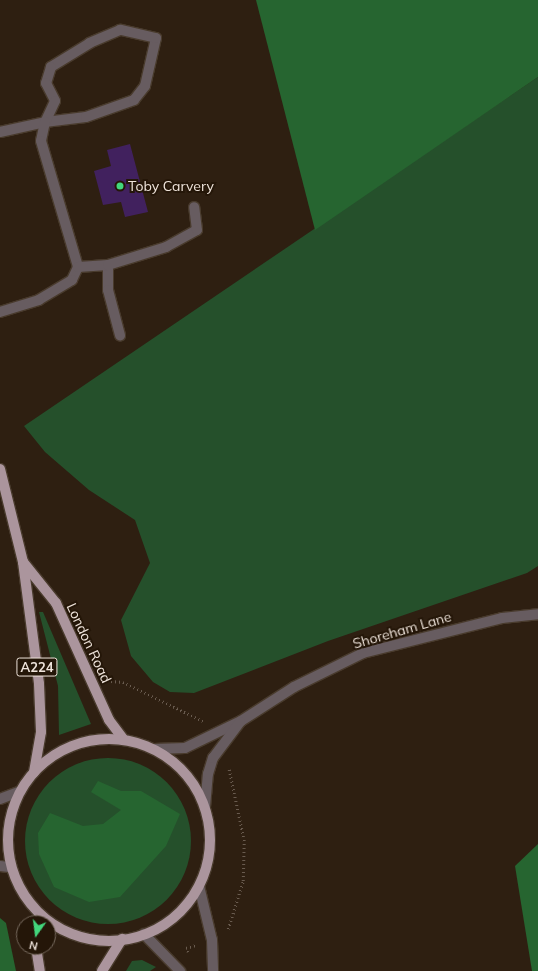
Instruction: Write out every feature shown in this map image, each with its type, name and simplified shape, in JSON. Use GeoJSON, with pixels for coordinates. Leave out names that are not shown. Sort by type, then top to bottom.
{"type":"FeatureCollection","features":[{"type":"Feature","properties":{"kind":"main road","name":"London Road"},"geometry":{"type":"LineString","coordinates":[[0,469],[24,562],[39,684],[41,732],[34,772]]}},
{"type":"Feature","properties":{"kind":"main road","name":"London Road"},"geometry":{"type":"LineString","coordinates":[[24,562],[56,604],[109,720],[124,740]]}},
{"type":"Feature","properties":{"kind":"main road"},"geometry":{"type":"LineString","coordinates":[[99,739],[124,740],[154,749],[171,760],[191,781],[205,807],[209,829],[210,849],[199,886],[184,908],[164,924],[144,934],[122,939],[97,940],[75,934],[38,912],[25,900],[4,867],[8,832],[13,810],[21,791],[34,772],[48,759],[72,746],[99,739]]}},
{"type":"Feature","properties":{"kind":"main road"},"geometry":{"type":"LineString","coordinates":[[102,971],[122,939]]}},
{"type":"Feature","properties":{"kind":"main road"},"geometry":{"type":"LineString","coordinates":[[37,955],[40,971]]}},
{"type":"Feature","properties":{"kind":"street"},"geometry":{"type":"LineString","coordinates":[[0,132],[45,122],[86,117],[134,100],[145,86],[156,38],[120,30],[90,43],[51,67],[46,83],[54,101],[45,122],[42,140],[78,267],[72,280],[39,300],[0,312]]}},
{"type":"Feature","properties":{"kind":"street"},"geometry":{"type":"LineString","coordinates":[[78,267],[108,265],[166,248],[197,230],[194,207]]}},
{"type":"Feature","properties":{"kind":"street"},"geometry":{"type":"LineString","coordinates":[[108,265],[108,290],[120,335]]}},
{"type":"Feature","properties":{"kind":"street","name":"Shoreham Lane"},"geometry":{"type":"LineString","coordinates":[[154,749],[185,748],[241,721],[294,687],[363,653],[502,618],[538,614]]}},
{"type":"Feature","properties":{"kind":"street","name":"Shoreham Lane"},"geometry":{"type":"LineString","coordinates":[[205,807],[208,774],[213,758],[241,721]]}},
{"type":"Feature","properties":{"kind":"street"},"geometry":{"type":"LineString","coordinates":[[0,799],[21,791]]}},
{"type":"Feature","properties":{"kind":"street"},"geometry":{"type":"LineString","coordinates":[[199,886],[212,940],[213,971]]}},
{"type":"Feature","properties":{"kind":"street"},"geometry":{"type":"LineString","coordinates":[[144,934],[180,971]]}},
{"type":"Feature","properties":{"kind":"green space"},"geometry":{"type":"Polygon","coordinates":[[[256,0],[538,0],[538,77],[315,230],[256,0]]]}},
{"type":"Feature","properties":{"kind":"green space"},"geometry":{"type":"Polygon","coordinates":[[[538,77],[538,566],[527,573],[328,641],[194,693],[170,692],[153,682],[131,656],[121,620],[150,563],[135,520],[89,490],[45,452],[24,426],[538,77]]]}},
{"type":"Feature","properties":{"kind":"green space"},"geometry":{"type":"Polygon","coordinates":[[[39,612],[43,612],[91,724],[59,735],[58,686],[39,612]]]}},
{"type":"Feature","properties":{"kind":"green space"},"geometry":{"type":"Polygon","coordinates":[[[100,758],[116,758],[140,764],[167,782],[185,809],[190,825],[190,857],[185,873],[167,900],[154,910],[132,921],[116,924],[100,924],[76,918],[55,905],[44,894],[31,873],[28,865],[25,849],[25,833],[31,809],[44,788],[55,777],[76,764],[84,761],[100,758]]]}},
{"type":"Feature","properties":{"kind":"green space"},"geometry":{"type":"Polygon","coordinates":[[[98,781],[121,791],[141,791],[180,814],[166,846],[120,897],[89,902],[54,887],[39,854],[38,833],[50,813],[83,826],[103,824],[121,810],[91,792],[98,781]]]}},
{"type":"Feature","properties":{"kind":"green space"},"geometry":{"type":"Polygon","coordinates":[[[538,844],[538,971],[532,971],[515,866],[538,844]]]}},
{"type":"Feature","properties":{"kind":"green space"},"geometry":{"type":"Polygon","coordinates":[[[0,918],[6,923],[16,971],[0,971],[0,918]]]}},
{"type":"Feature","properties":{"kind":"green space"},"geometry":{"type":"Polygon","coordinates":[[[142,960],[156,967],[150,971],[126,971],[132,961],[142,960]]]}},
{"type":"Feature","properties":{"kind":"building","name":"Toby Carvery"},"geometry":{"type":"Polygon","coordinates":[[[130,144],[148,212],[125,217],[121,202],[103,205],[94,171],[111,166],[107,150],[130,144]]]}},
{"type":"Feature","properties":{"kind":"place","name":"Toby Carvery"},"geometry":{"type":"Point","coordinates":[120,186]}}]}
